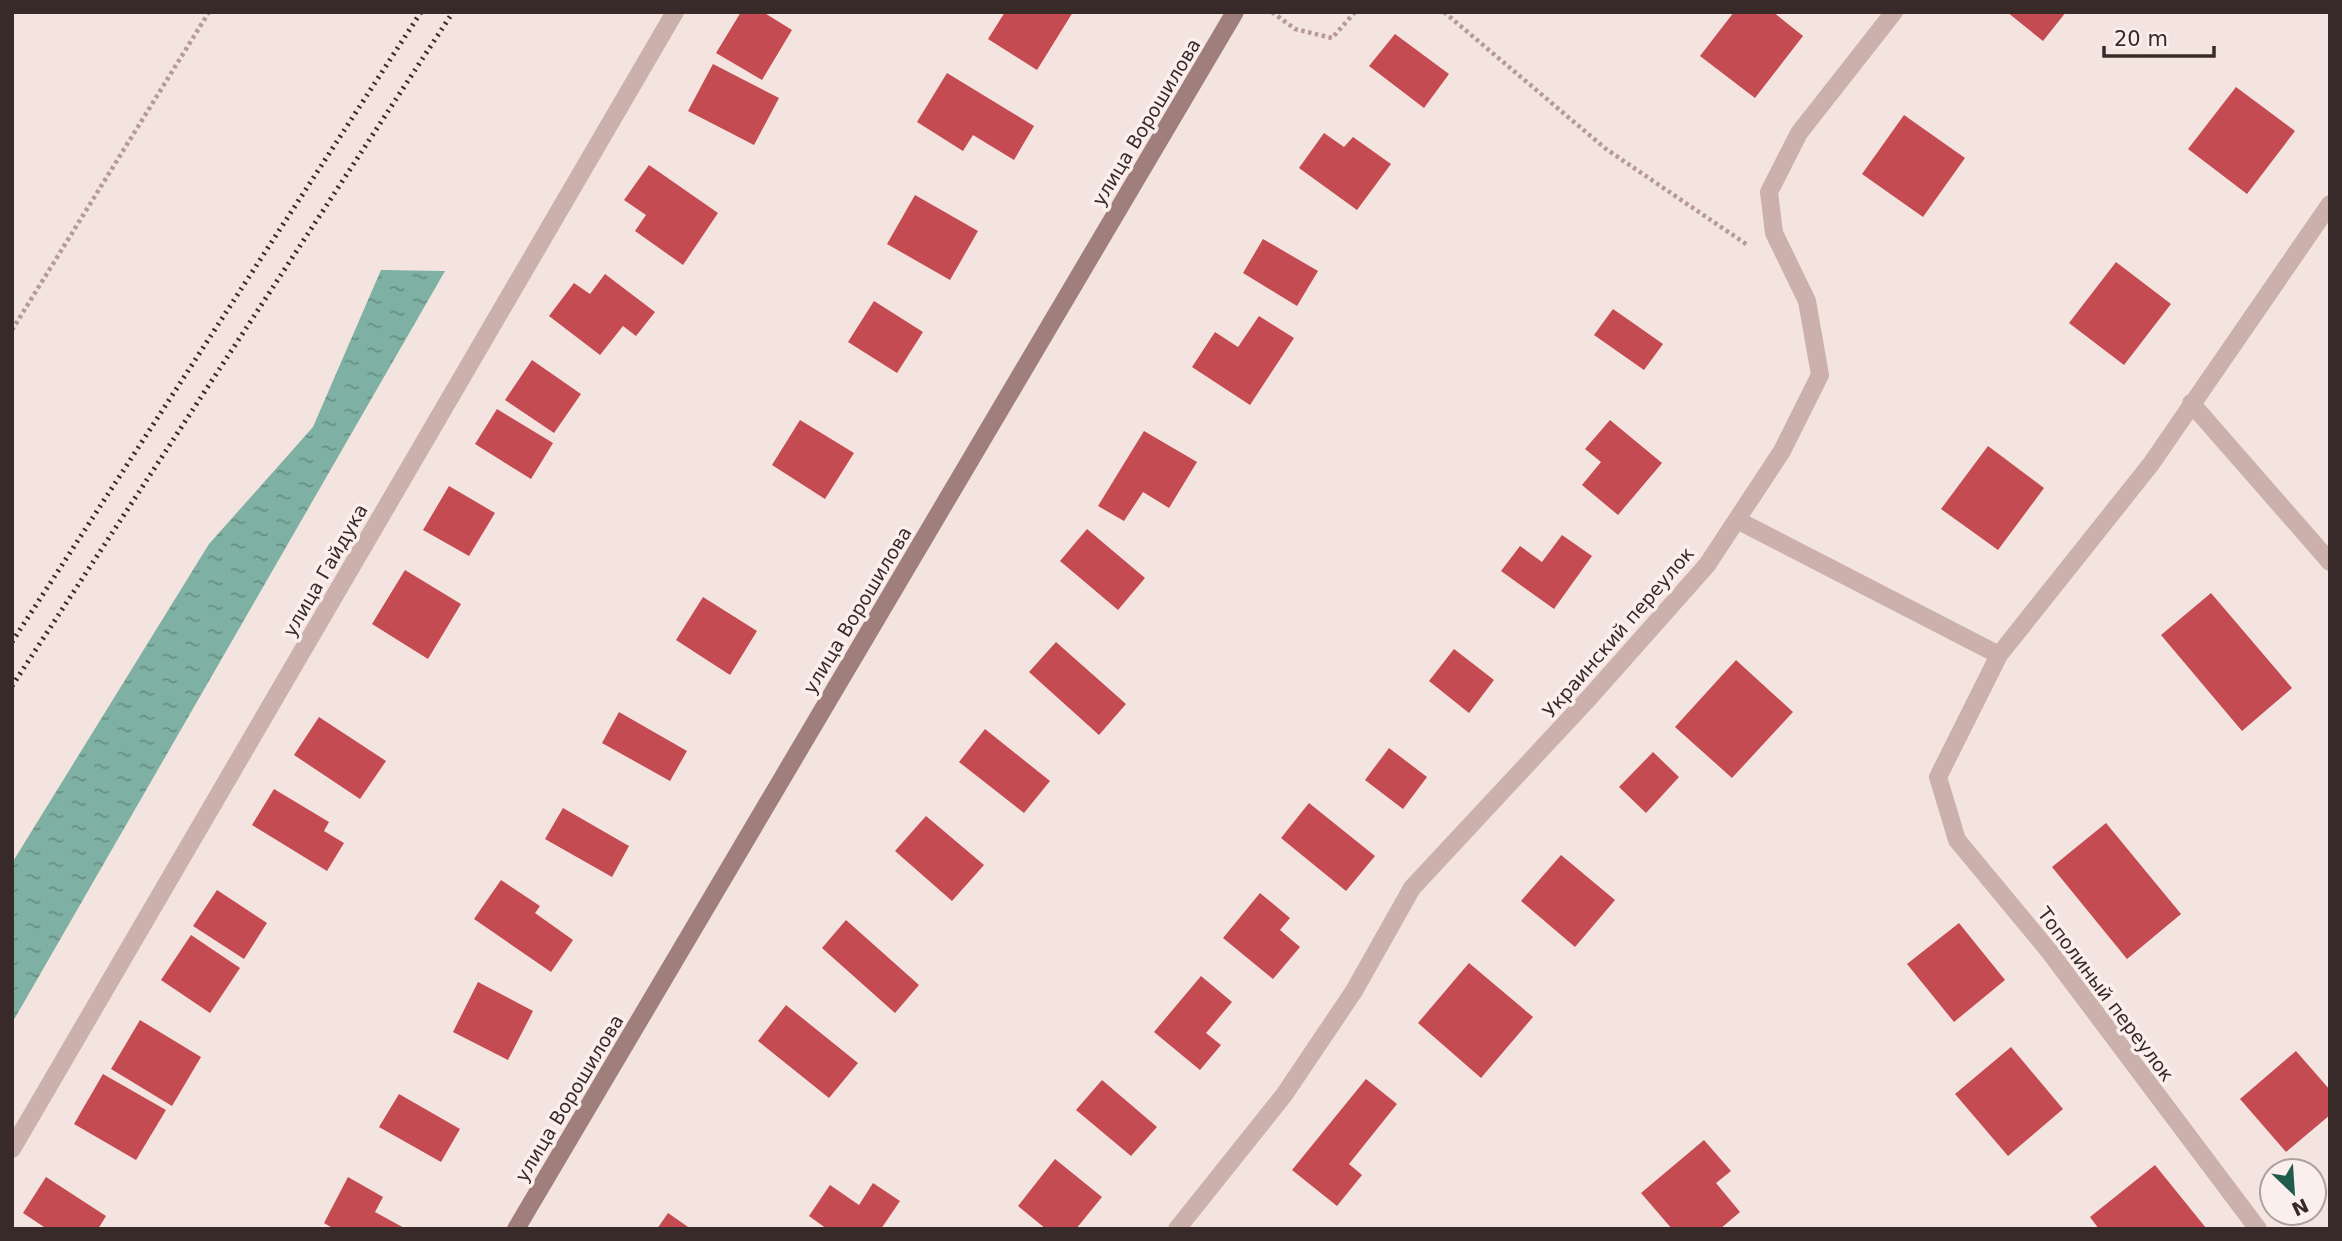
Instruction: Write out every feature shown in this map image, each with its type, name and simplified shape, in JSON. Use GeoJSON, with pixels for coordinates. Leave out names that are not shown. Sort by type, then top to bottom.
{"type":"FeatureCollection","features":[{"type":"Feature","properties":{"kind":"main road","name":"улица Ворошилова"},"geometry":{"type":"LineString","coordinates":[[516,1229],[1235,12]]}},
{"type":"Feature","properties":{"kind":"street","name":"улица Гайдука"},"geometry":{"type":"LineString","coordinates":[[12,1149],[675,12]]}},
{"type":"Feature","properties":{"kind":"street","name":"Украинский переулок"},"geometry":{"type":"LineString","coordinates":[[1177,1229],[1283,1095],[1354,991],[1412,888],[1589,698],[1707,565],[1782,451],[1820,375],[1807,302],[1774,233],[1769,192],[1799,133],[1894,12]]}},
{"type":"Feature","properties":{"kind":"street"},"geometry":{"type":"LineString","coordinates":[[1737,520],[1999,655],[2151,464],[2330,204]]}},
{"type":"Feature","properties":{"kind":"street"},"geometry":{"type":"LineString","coordinates":[[2192,404],[2330,562]]}},
{"type":"Feature","properties":{"kind":"street","name":"Тополиный переулок"},"geometry":{"type":"LineString","coordinates":[[1999,655],[1938,777],[1957,840],[2049,951],[2258,1229]]}},
{"type":"Feature","properties":{"kind":"path"},"geometry":{"type":"LineString","coordinates":[[12,330],[209,12]]}},
{"type":"Feature","properties":{"kind":"path"},"geometry":{"type":"LineString","coordinates":[[1272,12],[1294,29],[1332,38],[1355,12]]}},
{"type":"Feature","properties":{"kind":"path"},"geometry":{"type":"LineString","coordinates":[[1444,12],[1606,149],[1794,276]]}},
{"type":"Feature","properties":{"kind":"water"},"geometry":{"type":"Polygon","coordinates":[[[381,270],[445,271],[12,1023],[12,863],[209,544],[313,427],[381,270]]]}},
{"type":"Feature","properties":{"kind":"building"},"geometry":{"type":"Polygon","coordinates":[[[741,12],[763,12],[792,30],[762,80],[716,53],[741,12]]]}},
{"type":"Feature","properties":{"kind":"building"},"geometry":{"type":"Polygon","coordinates":[[[1005,12],[1073,12],[1037,70],[988,39],[1005,12]]]}},
{"type":"Feature","properties":{"kind":"building"},"geometry":{"type":"Polygon","coordinates":[[[1734,12],[1773,12],[1803,36],[1755,98],[1700,56],[1734,12]]]}},
{"type":"Feature","properties":{"kind":"building"},"geometry":{"type":"Polygon","coordinates":[[[2007,12],[2066,12],[2043,41],[2007,12]]]}},
{"type":"Feature","properties":{"kind":"building"},"geometry":{"type":"Polygon","coordinates":[[[1395,34],[1449,74],[1424,108],[1369,66],[1395,34]]]}},
{"type":"Feature","properties":{"kind":"building"},"geometry":{"type":"Polygon","coordinates":[[[713,64],[779,98],[754,145],[688,111],[713,64]]]}},
{"type":"Feature","properties":{"kind":"building"},"geometry":{"type":"Polygon","coordinates":[[[947,73],[1034,126],[1014,160],[973,135],[963,151],[917,122],[947,73]]]}},
{"type":"Feature","properties":{"kind":"building"},"geometry":{"type":"Polygon","coordinates":[[[2236,87],[2295,131],[2247,194],[2188,149],[2236,87]]]}},
{"type":"Feature","properties":{"kind":"building"},"geometry":{"type":"Polygon","coordinates":[[[1904,115],[1965,158],[1923,217],[1862,174],[1904,115]]]}},
{"type":"Feature","properties":{"kind":"building"},"geometry":{"type":"Polygon","coordinates":[[[1324,133],[1344,147],[1353,137],[1391,164],[1357,210],[1299,168],[1324,133]]]}},
{"type":"Feature","properties":{"kind":"building"},"geometry":{"type":"Polygon","coordinates":[[[649,165],[718,213],[683,265],[635,231],[646,215],[624,200],[649,165]]]}},
{"type":"Feature","properties":{"kind":"building"},"geometry":{"type":"Polygon","coordinates":[[[915,195],[978,231],[950,280],[887,244],[915,195]]]}},
{"type":"Feature","properties":{"kind":"building"},"geometry":{"type":"Polygon","coordinates":[[[1263,239],[1318,271],[1297,306],[1243,273],[1263,239]]]}},
{"type":"Feature","properties":{"kind":"building"},"geometry":{"type":"Polygon","coordinates":[[[2116,262],[2171,304],[2124,365],[2069,323],[2116,262]]]}},
{"type":"Feature","properties":{"kind":"building"},"geometry":{"type":"Polygon","coordinates":[[[605,274],[655,312],[636,336],[623,326],[600,355],[549,316],[574,283],[590,294],[605,274]]]}},
{"type":"Feature","properties":{"kind":"building"},"geometry":{"type":"Polygon","coordinates":[[[874,301],[923,332],[897,373],[848,342],[874,301]]]}},
{"type":"Feature","properties":{"kind":"building"},"geometry":{"type":"Polygon","coordinates":[[[1613,309],[1663,344],[1644,370],[1594,335],[1613,309]]]}},
{"type":"Feature","properties":{"kind":"building"},"geometry":{"type":"Polygon","coordinates":[[[1259,316],[1294,338],[1250,405],[1192,367],[1215,332],[1238,347],[1259,316]]]}},
{"type":"Feature","properties":{"kind":"building"},"geometry":{"type":"Polygon","coordinates":[[[532,360],[581,394],[554,433],[505,400],[532,360]]]}},
{"type":"Feature","properties":{"kind":"building"},"geometry":{"type":"Polygon","coordinates":[[[497,409],[553,443],[531,479],[475,444],[497,409]]]}},
{"type":"Feature","properties":{"kind":"building"},"geometry":{"type":"Polygon","coordinates":[[[800,420],[854,453],[825,499],[772,465],[800,420]]]}},
{"type":"Feature","properties":{"kind":"building"},"geometry":{"type":"Polygon","coordinates":[[[1610,420],[1662,463],[1618,515],[1582,485],[1601,462],[1585,449],[1610,420]]]}},
{"type":"Feature","properties":{"kind":"building"},"geometry":{"type":"Polygon","coordinates":[[[1144,431],[1197,462],[1169,508],[1143,492],[1124,521],[1098,506],[1144,431]]]}},
{"type":"Feature","properties":{"kind":"building"},"geometry":{"type":"Polygon","coordinates":[[[1988,446],[2044,488],[1998,550],[1941,509],[1988,446]]]}},
{"type":"Feature","properties":{"kind":"building"},"geometry":{"type":"Polygon","coordinates":[[[449,486],[495,513],[469,556],[423,530],[449,486]]]}},
{"type":"Feature","properties":{"kind":"building"},"geometry":{"type":"Polygon","coordinates":[[[1087,529],[1145,578],[1118,610],[1060,561],[1087,529]]]}},
{"type":"Feature","properties":{"kind":"building"},"geometry":{"type":"Polygon","coordinates":[[[1562,535],[1592,556],[1554,609],[1501,571],[1520,546],[1542,562],[1562,535]]]}},
{"type":"Feature","properties":{"kind":"building"},"geometry":{"type":"Polygon","coordinates":[[[405,570],[461,604],[428,659],[372,624],[405,570]]]}},
{"type":"Feature","properties":{"kind":"building"},"geometry":{"type":"Polygon","coordinates":[[[2211,593],[2292,688],[2242,731],[2161,635],[2211,593]]]}},
{"type":"Feature","properties":{"kind":"building"},"geometry":{"type":"Polygon","coordinates":[[[703,597],[757,631],[730,675],[676,640],[703,597]]]}},
{"type":"Feature","properties":{"kind":"building"},"geometry":{"type":"Polygon","coordinates":[[[1056,642],[1126,704],[1099,735],[1029,672],[1056,642]]]}},
{"type":"Feature","properties":{"kind":"building"},"geometry":{"type":"Polygon","coordinates":[[[1454,649],[1494,680],[1469,713],[1429,681],[1454,649]]]}},
{"type":"Feature","properties":{"kind":"building"},"geometry":{"type":"Polygon","coordinates":[[[1736,660],[1793,712],[1732,778],[1675,727],[1736,660]]]}},
{"type":"Feature","properties":{"kind":"building"},"geometry":{"type":"Polygon","coordinates":[[[619,712],[687,751],[670,781],[602,743],[619,712]]]}},
{"type":"Feature","properties":{"kind":"building"},"geometry":{"type":"Polygon","coordinates":[[[319,717],[386,761],[360,799],[294,755],[319,717]]]}},
{"type":"Feature","properties":{"kind":"building"},"geometry":{"type":"Polygon","coordinates":[[[985,729],[1050,781],[1024,813],[959,762],[985,729]]]}},
{"type":"Feature","properties":{"kind":"building"},"geometry":{"type":"Polygon","coordinates":[[[1389,748],[1427,777],[1403,809],[1365,780],[1389,748]]]}},
{"type":"Feature","properties":{"kind":"building"},"geometry":{"type":"Polygon","coordinates":[[[1653,752],[1679,777],[1646,813],[1619,787],[1653,752]]]}},
{"type":"Feature","properties":{"kind":"building"},"geometry":{"type":"Polygon","coordinates":[[[274,789],[329,822],[324,831],[344,843],[327,871],[252,825],[274,789]]]}},
{"type":"Feature","properties":{"kind":"building"},"geometry":{"type":"Polygon","coordinates":[[[1309,803],[1375,856],[1346,891],[1281,838],[1309,803]]]}},
{"type":"Feature","properties":{"kind":"building"},"geometry":{"type":"Polygon","coordinates":[[[563,808],[629,846],[612,877],[545,839],[563,808]]]}},
{"type":"Feature","properties":{"kind":"building"},"geometry":{"type":"Polygon","coordinates":[[[926,816],[984,865],[952,901],[895,851],[926,816]]]}},
{"type":"Feature","properties":{"kind":"building"},"geometry":{"type":"Polygon","coordinates":[[[2106,823],[2181,914],[2127,959],[2052,867],[2106,823]]]}},
{"type":"Feature","properties":{"kind":"building"},"geometry":{"type":"Polygon","coordinates":[[[1561,855],[1615,900],[1575,947],[1521,901],[1561,855]]]}},
{"type":"Feature","properties":{"kind":"building"},"geometry":{"type":"Polygon","coordinates":[[[501,880],[540,906],[535,913],[573,940],[551,972],[474,919],[501,880]]]}},
{"type":"Feature","properties":{"kind":"building"},"geometry":{"type":"Polygon","coordinates":[[[217,890],[267,923],[244,959],[193,926],[217,890]]]}},
{"type":"Feature","properties":{"kind":"building"},"geometry":{"type":"Polygon","coordinates":[[[1260,893],[1290,918],[1280,930],[1300,947],[1273,979],[1223,938],[1260,893]]]}},
{"type":"Feature","properties":{"kind":"building"},"geometry":{"type":"Polygon","coordinates":[[[846,920],[919,985],[895,1013],[822,948],[846,920]]]}},
{"type":"Feature","properties":{"kind":"building"},"geometry":{"type":"Polygon","coordinates":[[[1959,923],[2005,980],[1954,1022],[1907,964],[1959,923]]]}},
{"type":"Feature","properties":{"kind":"building"},"geometry":{"type":"Polygon","coordinates":[[[191,935],[240,968],[210,1013],[161,980],[191,935]]]}},
{"type":"Feature","properties":{"kind":"building"},"geometry":{"type":"Polygon","coordinates":[[[1469,963],[1533,1017],[1481,1078],[1418,1023],[1469,963]]]}},
{"type":"Feature","properties":{"kind":"building"},"geometry":{"type":"Polygon","coordinates":[[[1201,976],[1232,1002],[1206,1033],[1221,1045],[1200,1070],[1154,1032],[1201,976]]]}},
{"type":"Feature","properties":{"kind":"building"},"geometry":{"type":"Polygon","coordinates":[[[478,982],[533,1011],[508,1060],[453,1032],[478,982]]]}},
{"type":"Feature","properties":{"kind":"building"},"geometry":{"type":"Polygon","coordinates":[[[786,1005],[858,1063],[829,1098],[758,1041],[786,1005]]]}},
{"type":"Feature","properties":{"kind":"building"},"geometry":{"type":"Polygon","coordinates":[[[140,1020],[201,1057],[172,1106],[111,1069],[140,1020]]]}},
{"type":"Feature","properties":{"kind":"building"},"geometry":{"type":"Polygon","coordinates":[[[2011,1047],[2063,1109],[2008,1156],[1955,1094],[2011,1047]]]}},
{"type":"Feature","properties":{"kind":"building"},"geometry":{"type":"Polygon","coordinates":[[[2296,1051],[2330,1090],[2330,1115],[2286,1152],[2240,1099],[2296,1051]]]}},
{"type":"Feature","properties":{"kind":"building"},"geometry":{"type":"Polygon","coordinates":[[[103,1074],[166,1110],[136,1160],[74,1124],[103,1074]]]}},
{"type":"Feature","properties":{"kind":"building"},"geometry":{"type":"Polygon","coordinates":[[[1366,1079],[1397,1104],[1349,1164],[1362,1175],[1337,1206],[1292,1170],[1366,1079]]]}},
{"type":"Feature","properties":{"kind":"building"},"geometry":{"type":"Polygon","coordinates":[[[1102,1080],[1157,1127],[1131,1156],[1076,1110],[1102,1080]]]}},
{"type":"Feature","properties":{"kind":"building"},"geometry":{"type":"Polygon","coordinates":[[[399,1094],[460,1129],[441,1162],[379,1127],[399,1094]]]}},
{"type":"Feature","properties":{"kind":"building"},"geometry":{"type":"Polygon","coordinates":[[[1704,1140],[1731,1171],[1716,1183],[1740,1212],[1720,1229],[1672,1229],[1641,1193],[1704,1140]]]}},
{"type":"Feature","properties":{"kind":"building"},"geometry":{"type":"Polygon","coordinates":[[[1055,1159],[1102,1197],[1076,1229],[1046,1229],[1018,1206],[1055,1159]]]}},
{"type":"Feature","properties":{"kind":"building"},"geometry":{"type":"Polygon","coordinates":[[[2155,1165],[2206,1228],[2099,1229],[2090,1217],[2155,1165]]]}},
{"type":"Feature","properties":{"kind":"building"},"geometry":{"type":"Polygon","coordinates":[[[46,1177],[106,1216],[98,1229],[47,1229],[23,1213],[46,1177]]]}},
{"type":"Feature","properties":{"kind":"building"},"geometry":{"type":"Polygon","coordinates":[[[348,1177],[383,1197],[375,1212],[406,1229],[334,1229],[324,1223],[348,1177]]]}},
{"type":"Feature","properties":{"kind":"building"},"geometry":{"type":"Polygon","coordinates":[[[873,1183],[900,1201],[881,1229],[827,1229],[809,1216],[830,1185],[859,1205],[873,1183]]]}},
{"type":"Feature","properties":{"kind":"building"},"geometry":{"type":"Polygon","coordinates":[[[668,1213],[691,1229],[657,1229],[668,1213]]]}},
{"type":"Feature","properties":{"kind":"railway"},"geometry":{"type":"LineString","coordinates":[[12,642],[421,12]]}},
{"type":"Feature","properties":{"kind":"railway"},"geometry":{"type":"LineString","coordinates":[[12,686],[453,12]]}}]}
